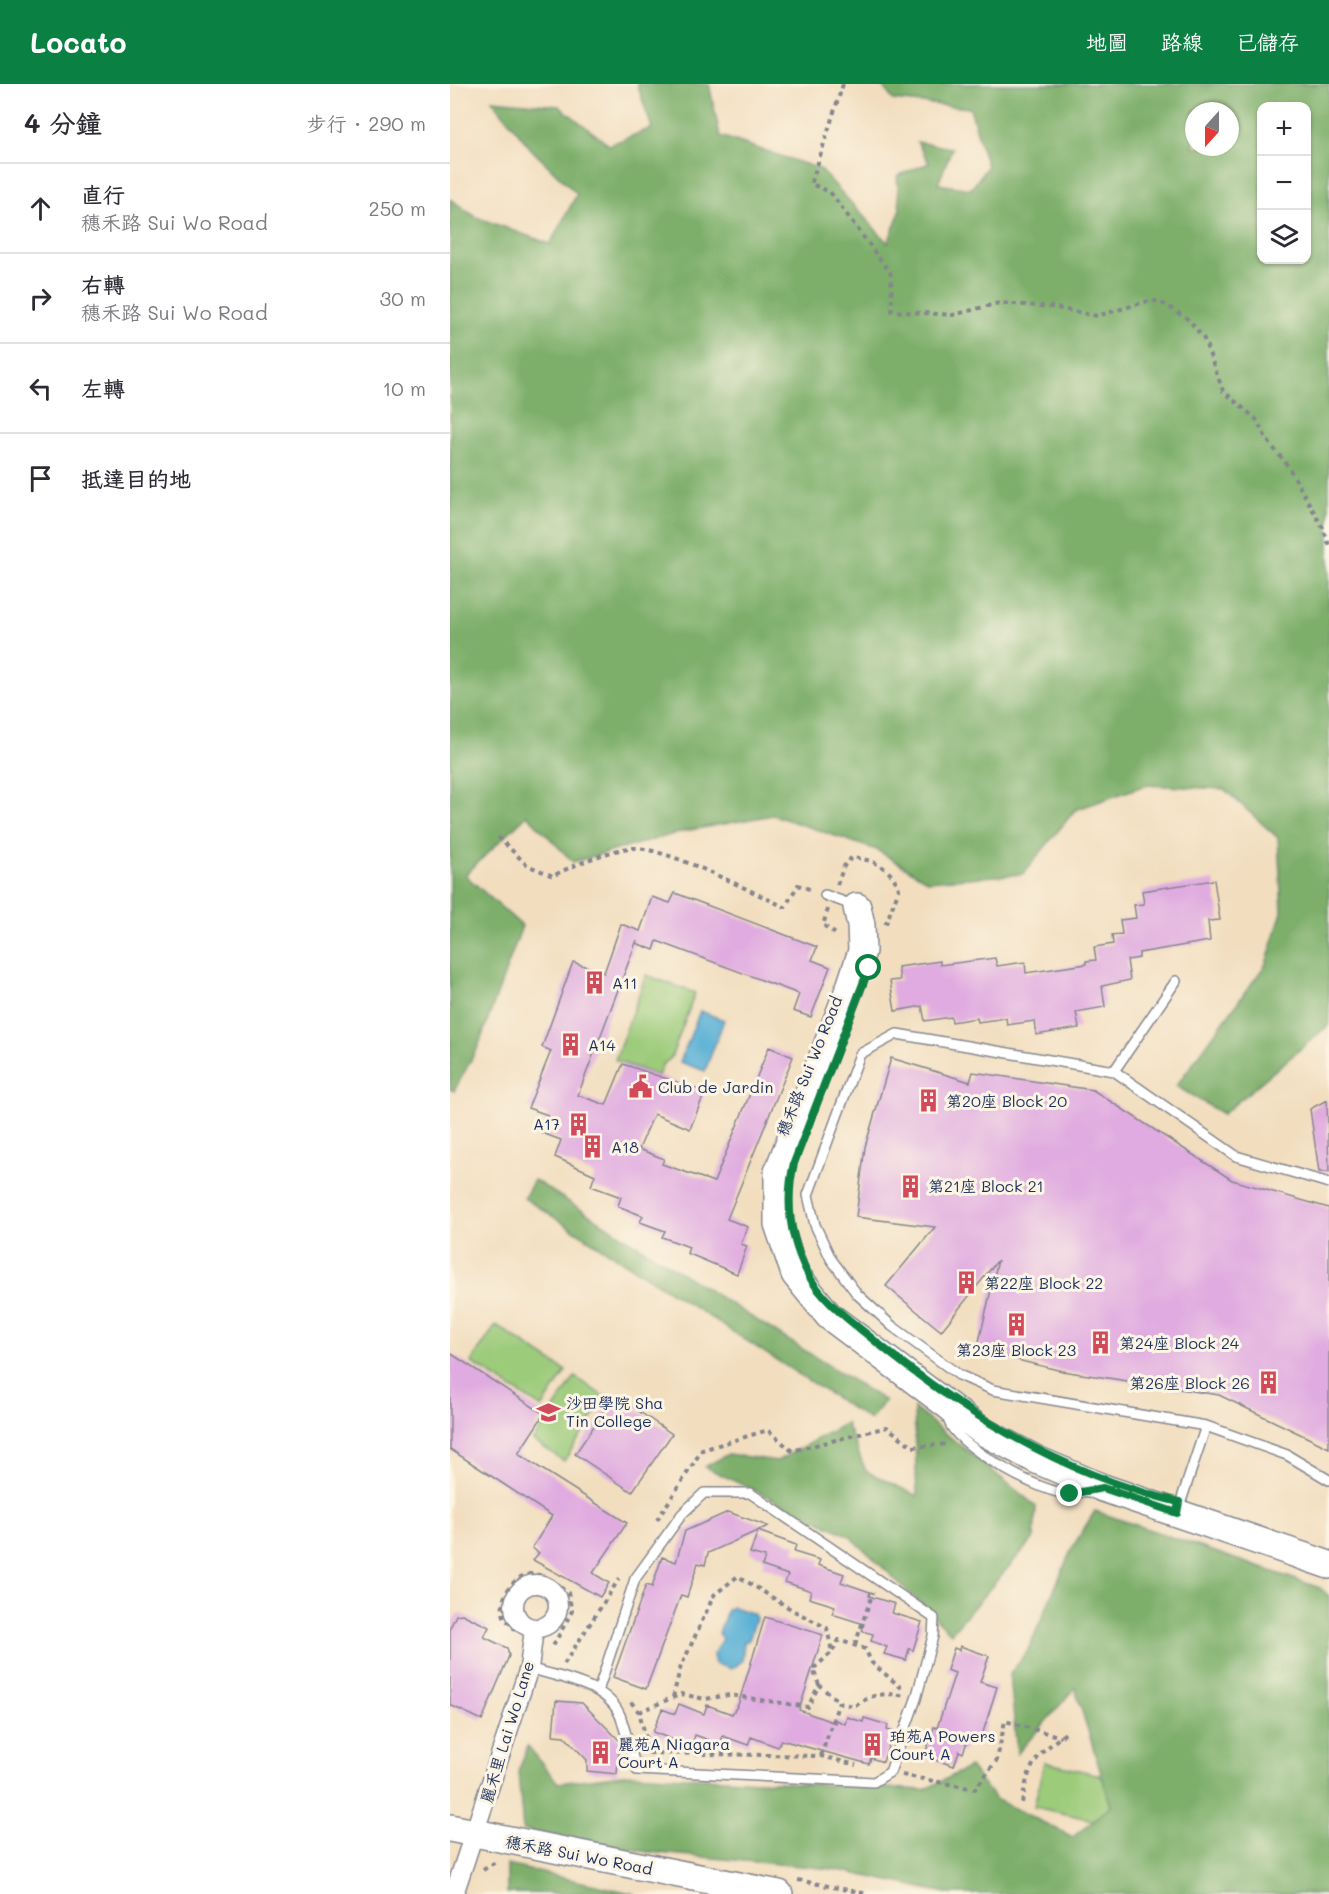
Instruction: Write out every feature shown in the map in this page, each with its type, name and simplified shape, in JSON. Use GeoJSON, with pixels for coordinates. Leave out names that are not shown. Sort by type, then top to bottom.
{"type":"FeatureCollection","features":[{"type":"Feature","properties":{"kind":"street","name":"穗禾路 Sui Wo Road"},"geometry":{"type":"LineString","coordinates":[[838,900],[861,925],[862,951],[778,1172],[778,1224],[795,1274],[829,1316],[982,1431],[1103,1488],[1329,1565]]}},
{"type":"Feature","properties":{"kind":"street","name":"麗禾里 Lai Wo Lane"},"geometry":{"type":"LineString","coordinates":[[454,1894],[462,1831],[529,1668],[534,1629]]}},
{"type":"Feature","properties":{"kind":"street","name":"穗禾路 Sui Wo Road"},"geometry":{"type":"LineString","coordinates":[[462,1831],[779,1894]]}},
{"type":"Feature","properties":{"kind":"lane"},"geometry":{"type":"LineString","coordinates":[[1114,1071],[1176,981]]}},
{"type":"Feature","properties":{"kind":"lane"},"geometry":{"type":"LineString","coordinates":[[1329,1183],[1236,1156],[1114,1071],[897,1034],[860,1054],[808,1195],[815,1225],[831,1259],[857,1294],[892,1326],[959,1375],[993,1390],[1206,1426],[1287,1455],[1329,1480]]}},
{"type":"Feature","properties":{"kind":"lane"},"geometry":{"type":"LineString","coordinates":[[1177,1513],[1206,1426]]}},
{"type":"Feature","properties":{"kind":"lane"},"geometry":{"type":"LineString","coordinates":[[529,1668],[598,1691],[609,1699],[622,1719],[625,1737],[637,1770],[874,1782],[890,1772],[916,1699],[933,1636],[934,1618],[750,1493],[704,1493],[682,1514],[635,1579],[598,1691]]}},
{"type":"Feature","properties":{"kind":"path"},"geometry":{"type":"LineString","coordinates":[[843,84],[811,184],[830,192],[891,274],[892,311],[953,315],[999,303],[1052,307],[1097,316],[1152,300],[1166,305],[1188,320],[1204,339],[1223,391],[1256,419],[1267,440],[1288,466],[1323,528],[1329,545]]}},
{"type":"Feature","properties":{"kind":"path"},"geometry":{"type":"LineString","coordinates":[[498,837],[527,865],[553,876],[567,868],[631,848],[669,856],[785,907],[798,885],[838,900]]}},
{"type":"Feature","properties":{"kind":"path"},"geometry":{"type":"LineString","coordinates":[[840,940],[835,932],[823,925],[838,900],[844,866],[852,857],[865,859],[881,866],[895,876],[899,889],[882,934]]}},
{"type":"Feature","properties":{"kind":"path"},"geometry":{"type":"LineString","coordinates":[[702,1450],[768,1430],[792,1451],[887,1427],[913,1447],[952,1444]]}},
{"type":"Feature","properties":{"kind":"path"},"geometry":{"type":"LineString","coordinates":[[673,1697],[681,1669],[714,1595],[738,1576],[794,1611],[827,1628],[832,1652]]}},
{"type":"Feature","properties":{"kind":"path"},"geometry":{"type":"LineString","coordinates":[[855,1645],[875,1587]]}},
{"type":"Feature","properties":{"kind":"path"},"geometry":{"type":"LineString","coordinates":[[911,1683],[909,1694],[873,1663],[865,1650],[839,1640],[832,1652],[813,1669],[819,1685],[839,1702],[855,1706],[868,1696],[892,1694],[916,1699]]}},
{"type":"Feature","properties":{"kind":"path"},"geometry":{"type":"LineString","coordinates":[[622,1719],[681,1694],[705,1699],[729,1695],[808,1707],[819,1685]]}},
{"type":"Feature","properties":{"kind":"path"},"geometry":{"type":"LineString","coordinates":[[624,1694],[639,1712],[650,1753],[821,1756],[975,1789],[997,1760],[1005,1721],[1060,1737]]}},
{"type":"Feature","properties":{"kind":"path"},"geometry":{"type":"LineString","coordinates":[[821,1756],[839,1702]]}},
{"type":"Feature","properties":{"kind":"path"},"geometry":{"type":"LineString","coordinates":[[1022,1803],[1027,1776],[1037,1755],[1068,1731]]}},
{"type":"Feature","properties":{"kind":"path"},"geometry":{"type":"LineString","coordinates":[[481,1875],[485,1868],[507,1858]]}},
{"type":"Feature","properties":{"kind":"green space"},"geometry":{"type":"Polygon","coordinates":[[[637,84],[709,84],[720,136],[820,169],[888,243],[900,211],[897,176],[929,163],[917,142],[952,148],[938,184],[971,189],[987,167],[970,108],[893,100],[881,84],[1329,84],[1329,1025],[1223,1114],[1176,1086],[1266,964],[1282,912],[1278,838],[1224,789],[1146,785],[1075,810],[1023,874],[928,881],[877,850],[773,815],[685,831],[573,862],[527,815],[465,875],[522,926],[478,1047],[454,1091],[450,1089],[450,199],[476,217],[550,244],[577,194],[531,149],[492,100],[559,106],[609,145],[652,128],[637,84]]]}},
{"type":"Feature","properties":{"kind":"green space"},"geometry":{"type":"Polygon","coordinates":[[[646,975],[695,993],[671,1058],[662,1065],[658,1076],[615,1060],[646,975]]]}},
{"type":"Feature","properties":{"kind":"green space"},"geometry":{"type":"Polygon","coordinates":[[[534,1180],[885,1401],[870,1420],[524,1198],[534,1180]]]}},
{"type":"Feature","properties":{"kind":"green space"},"geometry":{"type":"Polygon","coordinates":[[[496,1325],[566,1371],[542,1408],[471,1362],[496,1325]]]}},
{"type":"Feature","properties":{"kind":"green space"},"geometry":{"type":"Polygon","coordinates":[[[575,1377],[606,1398],[564,1461],[533,1440],[575,1377]]]}},
{"type":"Feature","properties":{"kind":"green space"},"geometry":{"type":"Polygon","coordinates":[[[914,1408],[1036,1506],[1034,1538],[951,1633],[850,1536],[705,1467],[728,1454],[777,1461],[846,1423],[866,1471],[917,1496],[914,1408]]]}},
{"type":"Feature","properties":{"kind":"green space"},"geometry":{"type":"Polygon","coordinates":[[[1095,1511],[1320,1588],[1329,1596],[1329,1894],[951,1894],[833,1869],[648,1852],[523,1830],[518,1772],[528,1746],[558,1783],[631,1774],[924,1790],[970,1767],[995,1799],[1073,1837],[1111,1806],[1075,1688],[1017,1754],[1010,1674],[1028,1650],[1072,1548],[1095,1511]]]}},
{"type":"Feature","properties":{"kind":"green space"},"geometry":{"type":"Polygon","coordinates":[[[1044,1762],[1131,1782],[1121,1826],[1034,1807],[1044,1762]]]}},
{"type":"Feature","properties":{"kind":"green space"},"geometry":{"type":"Polygon","coordinates":[[[507,1865],[635,1894],[507,1893],[507,1865]]]}},
{"type":"Feature","properties":{"kind":"water"},"geometry":{"type":"Polygon","coordinates":[[[700,1011],[724,1020],[705,1071],[680,1062],[700,1011]]]}},
{"type":"Feature","properties":{"kind":"water"},"geometry":{"type":"Polygon","coordinates":[[[733,1607],[754,1614],[756,1618],[749,1640],[744,1642],[742,1661],[732,1669],[715,1664],[713,1655],[722,1639],[719,1634],[727,1610],[733,1607]]]}},
{"type":"Feature","properties":{"kind":"building"},"geometry":{"type":"Polygon","coordinates":[[[1214,880],[1220,920],[1208,921],[1210,941],[1139,953],[1139,958],[1127,960],[1130,980],[1102,986],[1105,1007],[1076,1012],[1079,1028],[1036,1035],[1034,1021],[1007,1025],[1006,1018],[978,1022],[977,1018],[952,1022],[951,1017],[925,1021],[922,1006],[895,1011],[890,981],[900,980],[898,967],[940,961],[940,965],[995,958],[997,966],[1025,962],[1026,973],[1086,964],[1086,961],[1096,960],[1094,947],[1113,944],[1112,935],[1122,934],[1120,920],[1136,918],[1134,905],[1144,904],[1142,891],[1214,880]]]}},
{"type":"Feature","properties":{"kind":"building"},"geometry":{"type":"Polygon","coordinates":[[[675,893],[817,947],[812,960],[830,967],[811,1017],[793,1011],[799,994],[657,941],[654,950],[636,943],[637,940],[578,1095],[606,1105],[623,1064],[705,1092],[690,1129],[654,1114],[639,1149],[664,1159],[662,1164],[714,1182],[769,1047],[793,1057],[727,1219],[748,1227],[741,1244],[747,1246],[737,1274],[687,1253],[689,1247],[662,1237],[665,1231],[640,1222],[643,1216],[618,1206],[621,1197],[591,1186],[595,1175],[555,1157],[561,1140],[542,1133],[548,1115],[528,1108],[551,1051],[542,1047],[573,962],[604,973],[621,924],[640,931],[652,897],[670,903],[675,893]]]}},
{"type":"Feature","properties":{"kind":"building"},"geometry":{"type":"Polygon","coordinates":[[[891,1058],[970,1082],[973,1072],[1093,1090],[1232,1180],[1329,1208],[1329,1448],[1219,1395],[1062,1371],[977,1350],[998,1260],[941,1331],[886,1286],[935,1227],[856,1217],[865,1147],[891,1058]]]}},
{"type":"Feature","properties":{"kind":"building"},"geometry":{"type":"Polygon","coordinates":[[[1327,1100],[1329,1172],[1319,1172],[1310,1109],[1327,1100]]]}},
{"type":"Feature","properties":{"kind":"building"},"geometry":{"type":"Polygon","coordinates":[[[450,1353],[544,1414],[518,1454],[627,1523],[593,1573],[609,1583],[600,1597],[533,1560],[539,1553],[532,1548],[552,1516],[450,1449],[450,1353]]]}},
{"type":"Feature","properties":{"kind":"building"},"geometry":{"type":"Polygon","coordinates":[[[615,1395],[672,1434],[632,1492],[575,1454],[615,1395]]]}},
{"type":"Feature","properties":{"kind":"building"},"geometry":{"type":"Polygon","coordinates":[[[728,1512],[768,1526],[708,1553],[705,1565],[698,1563],[687,1597],[681,1595],[646,1689],[613,1677],[646,1585],[652,1587],[662,1557],[676,1562],[685,1531],[728,1512]]]}},
{"type":"Feature","properties":{"kind":"building"},"geometry":{"type":"Polygon","coordinates":[[[758,1531],[796,1545],[794,1552],[820,1560],[818,1565],[844,1574],[841,1582],[870,1592],[869,1596],[895,1604],[892,1613],[922,1622],[913,1650],[909,1649],[906,1660],[884,1654],[887,1647],[871,1641],[873,1634],[862,1631],[864,1624],[832,1614],[835,1606],[809,1598],[811,1591],[785,1582],[788,1575],[762,1566],[765,1557],[750,1553],[758,1531]]]}},
{"type":"Feature","properties":{"kind":"building"},"geometry":{"type":"Polygon","coordinates":[[[462,1614],[489,1627],[484,1637],[507,1648],[509,1656],[482,1720],[450,1705],[450,1628],[456,1615],[462,1614]]]}},
{"type":"Feature","properties":{"kind":"building"},"geometry":{"type":"Polygon","coordinates":[[[765,1617],[823,1635],[799,1710],[835,1723],[836,1720],[845,1724],[847,1717],[863,1722],[864,1718],[888,1725],[887,1730],[893,1732],[883,1762],[871,1758],[869,1764],[781,1740],[778,1747],[751,1737],[748,1745],[723,1736],[720,1744],[695,1735],[691,1747],[653,1732],[662,1709],[675,1714],[679,1704],[704,1714],[707,1705],[732,1714],[738,1705],[765,1617]]]}},
{"type":"Feature","properties":{"kind":"building"},"geometry":{"type":"Polygon","coordinates":[[[960,1646],[989,1656],[980,1682],[997,1687],[980,1742],[968,1739],[963,1753],[959,1751],[954,1766],[926,1757],[925,1754],[934,1727],[937,1728],[955,1673],[947,1670],[954,1648],[959,1650],[960,1646]]]}},
{"type":"Feature","properties":{"kind":"building"},"geometry":{"type":"Polygon","coordinates":[[[556,1701],[582,1703],[620,1741],[617,1774],[587,1771],[587,1760],[564,1736],[553,1735],[556,1701]]]}},
{"type":"Feature","properties":{"kind":"place","name":"A11"},"geometry":{"type":"Point","coordinates":[594,983]}},
{"type":"Feature","properties":{"kind":"place","name":"A14"},"geometry":{"type":"Point","coordinates":[570,1045]}},
{"type":"Feature","properties":{"kind":"place","name":"Club de Jardin"},"geometry":{"type":"Point","coordinates":[640,1087]}},
{"type":"Feature","properties":{"kind":"place","name":"第20座 Block 20"},"geometry":{"type":"Point","coordinates":[928,1101]}},
{"type":"Feature","properties":{"kind":"place","name":"A17"},"geometry":{"type":"Point","coordinates":[578,1124]}},
{"type":"Feature","properties":{"kind":"place","name":"A18"},"geometry":{"type":"Point","coordinates":[593,1147]}},
{"type":"Feature","properties":{"kind":"place","name":"第21座 Block 21"},"geometry":{"type":"Point","coordinates":[910,1186]}},
{"type":"Feature","properties":{"kind":"place","name":"第22座 Block 22"},"geometry":{"type":"Point","coordinates":[966,1283]}},
{"type":"Feature","properties":{"kind":"place","name":"第23座 Block 23"},"geometry":{"type":"Point","coordinates":[1016,1325]}},
{"type":"Feature","properties":{"kind":"place","name":"第24座 Block 24"},"geometry":{"type":"Point","coordinates":[1101,1343]}},
{"type":"Feature","properties":{"kind":"place","name":"第26座 Block 26"},"geometry":{"type":"Point","coordinates":[1268,1383]}},
{"type":"Feature","properties":{"kind":"place","name":"沙田學院 Sha Tin College"},"geometry":{"type":"Point","coordinates":[548,1412]}},
{"type":"Feature","properties":{"kind":"place","name":"珀苑A Powers Court A"},"geometry":{"type":"Point","coordinates":[872,1745]}},
{"type":"Feature","properties":{"kind":"place","name":"麗苑A Niagara Court A"},"geometry":{"type":"Point","coordinates":[600,1753]}},
{"type":"Feature","properties":{"kind":"route"},"geometry":{"type":"LineString","coordinates":[[869,968],[794,1163],[788,1188],[790,1217],[796,1244],[809,1275],[839,1311],[917,1375],[973,1413],[1018,1440],[1113,1482],[1179,1502],[1177,1513],[1103,1488],[1070,1494]]}}]}
